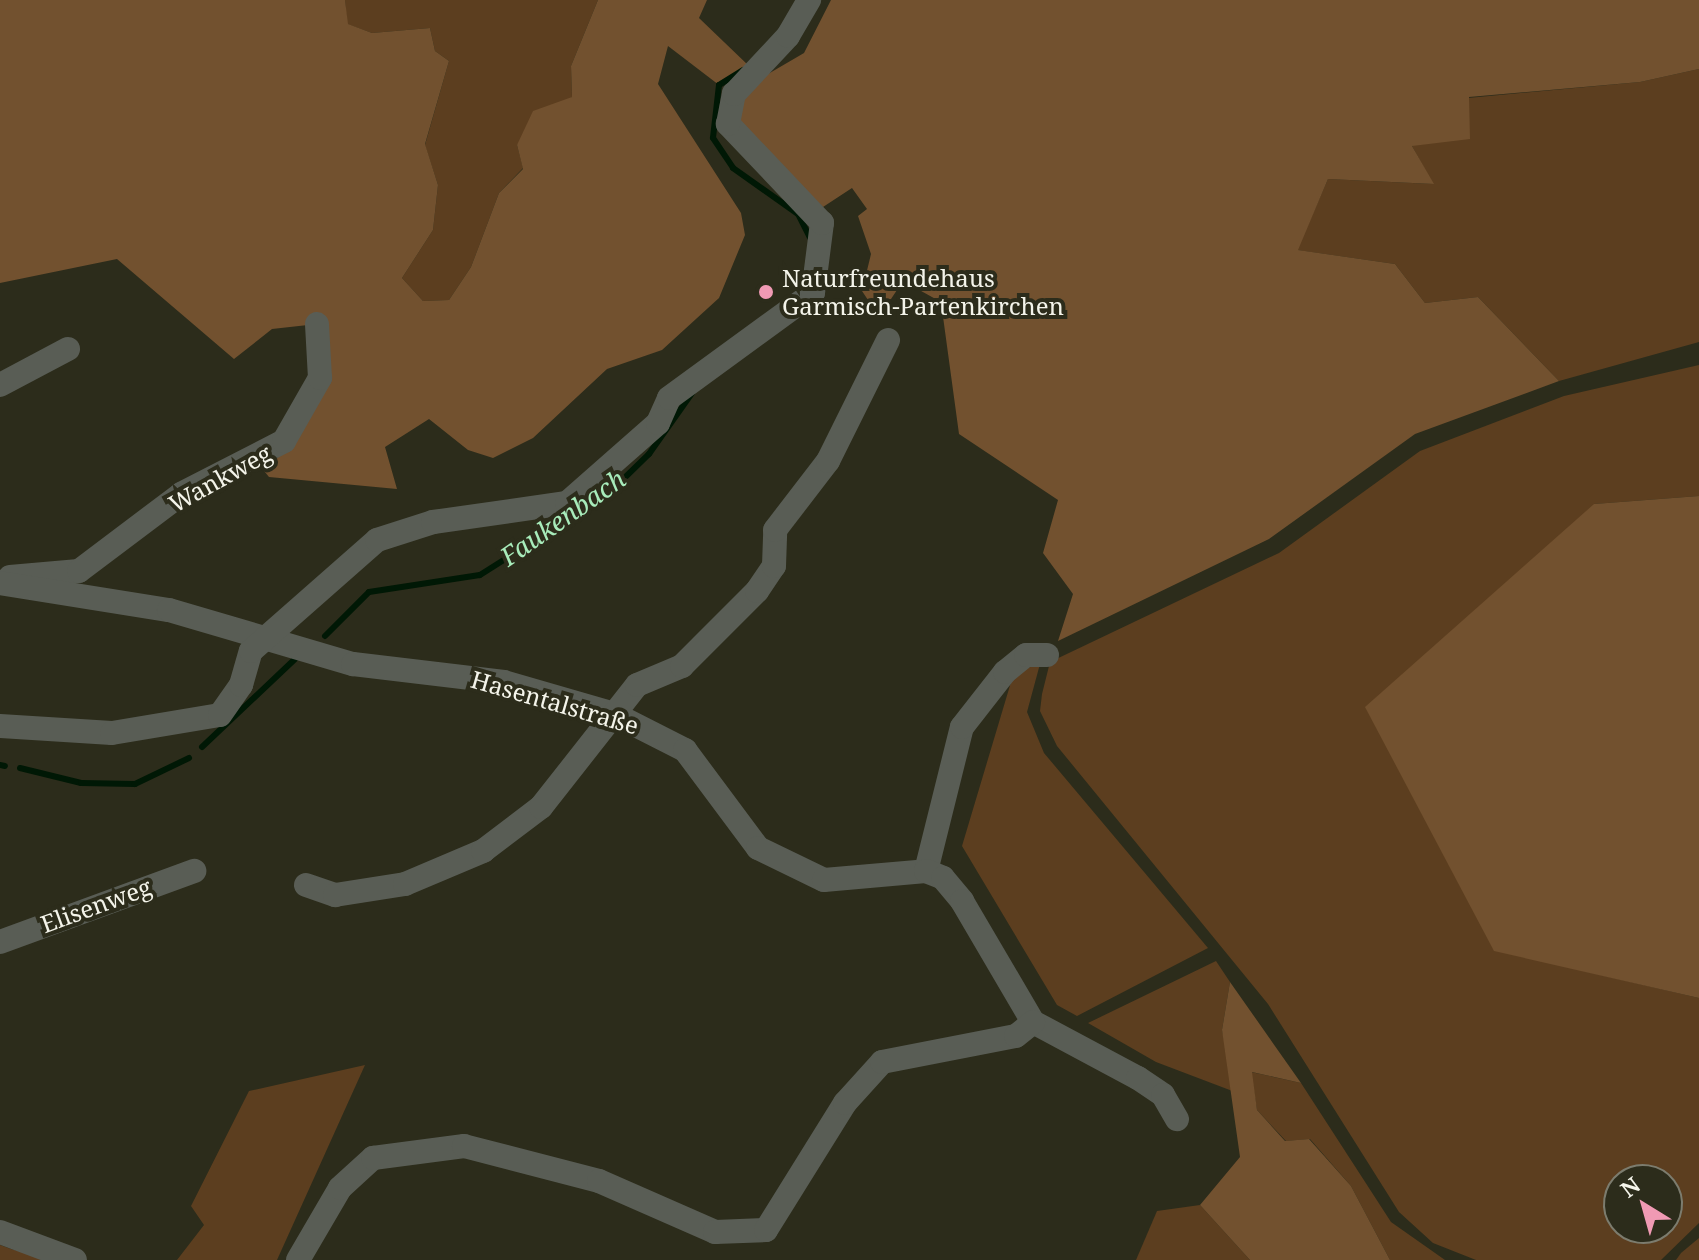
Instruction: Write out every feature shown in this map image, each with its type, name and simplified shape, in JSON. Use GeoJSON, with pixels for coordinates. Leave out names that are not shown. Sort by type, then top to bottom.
{"type":"FeatureCollection","features":[{"type":"Feature","properties":{"kind":"street"},"geometry":{"type":"LineString","coordinates":[[0,726],[71,733],[200,724],[226,709],[248,656],[268,635],[392,532],[567,503],[658,423],[669,398],[813,293],[822,223],[728,124],[734,94],[788,36],[809,0]]}},
{"type":"Feature","properties":{"kind":"street","name":"Wankweg"},"geometry":{"type":"LineString","coordinates":[[0,580],[79,571],[181,494],[284,441],[320,378],[317,324]]}},
{"type":"Feature","properties":{"kind":"street"},"geometry":{"type":"LineString","coordinates":[[306,885],[335,895],[361,893],[483,851],[541,807],[614,714],[649,676],[682,666],[757,591],[774,566],[775,530],[828,461],[888,340]]}},
{"type":"Feature","properties":{"kind":"street"},"geometry":{"type":"LineString","coordinates":[[0,385],[68,349]]}},
{"type":"Feature","properties":{"kind":"street","name":"Hasentalstraße"},"geometry":{"type":"LineString","coordinates":[[0,580],[128,602],[268,635],[353,664],[504,682],[614,714],[685,750],[731,818],[790,868],[824,880],[862,882],[926,871]]}},
{"type":"Feature","properties":{"kind":"street"},"geometry":{"type":"LineString","coordinates":[[1047,655],[1026,655],[1005,672],[962,727],[926,871],[943,878],[962,901],[1033,1022],[1125,1070],[1163,1095],[1177,1119]]}},
{"type":"Feature","properties":{"kind":"street","name":"Elisenweg"},"geometry":{"type":"LineString","coordinates":[[0,942],[194,871]]}},
{"type":"Feature","properties":{"kind":"street"},"geometry":{"type":"LineString","coordinates":[[298,1260],[340,1188],[373,1158],[464,1146],[599,1181],[715,1232],[766,1230],[845,1103],[882,1062],[1016,1036],[1033,1022]]}},
{"type":"Feature","properties":{"kind":"street"},"geometry":{"type":"LineString","coordinates":[[0,1232],[75,1260]]}},
{"type":"Feature","properties":{"kind":"shaded area"},"geometry":{"type":"Polygon","coordinates":[[[0,0],[345,0],[348,24],[372,33],[430,28],[435,51],[449,61],[425,144],[438,185],[433,230],[402,278],[423,301],[449,300],[471,267],[499,193],[523,169],[517,145],[533,111],[572,97],[571,66],[598,0],[707,0],[699,18],[749,66],[719,85],[668,46],[658,84],[741,213],[745,235],[719,298],[662,350],[607,369],[533,438],[493,458],[468,450],[429,419],[385,447],[397,489],[269,477],[256,461],[305,410],[317,324],[272,329],[234,359],[117,259],[0,283],[0,0]]]}},
{"type":"Feature","properties":{"kind":"shaded area"},"geometry":{"type":"Polygon","coordinates":[[[345,0],[598,0],[571,66],[572,97],[517,145],[523,168],[499,193],[471,267],[449,300],[423,301],[402,278],[433,230],[438,185],[425,145],[449,61],[435,51],[430,28],[372,33],[347,24],[345,0]]]}},
{"type":"Feature","properties":{"kind":"shaded area"},"geometry":{"type":"Polygon","coordinates":[[[831,0],[1699,0],[1699,69],[1640,82],[1469,97],[1470,139],[1412,146],[1434,184],[1328,179],[1298,250],[1395,264],[1425,303],[1478,297],[1559,381],[1415,434],[1269,539],[1058,641],[1073,594],[1043,553],[1058,500],[959,434],[941,302],[903,281],[891,299],[870,303],[862,291],[871,254],[858,216],[867,209],[852,188],[823,207],[728,124],[734,94],[804,53],[831,0]]]}},
{"type":"Feature","properties":{"kind":"shaded area"},"geometry":{"type":"Polygon","coordinates":[[[1699,69],[1699,342],[1559,381],[1478,297],[1425,303],[1395,264],[1297,250],[1328,179],[1433,184],[1412,146],[1468,98],[1640,82],[1699,69]]]}},
{"type":"Feature","properties":{"kind":"shaded area"},"geometry":{"type":"Polygon","coordinates":[[[1699,365],[1699,496],[1594,504],[1494,950],[1699,998],[1699,1223],[1683,1239],[1683,1164],[1603,1164],[1603,1244],[1677,1244],[1661,1260],[1476,1260],[1433,1243],[1399,1212],[1268,1004],[1057,746],[1040,711],[1050,662],[1279,553],[1420,451],[1564,396],[1699,365]]]}},
{"type":"Feature","properties":{"kind":"shaded area"},"geometry":{"type":"Polygon","coordinates":[[[1699,496],[1699,998],[1494,951],[1365,707],[1594,504],[1699,496]]]}},
{"type":"Feature","properties":{"kind":"shaded area"},"geometry":{"type":"Polygon","coordinates":[[[1040,664],[1027,712],[1044,753],[1208,948],[1077,1016],[1057,1005],[962,846],[1014,672],[1040,664]]]}},
{"type":"Feature","properties":{"kind":"shaded area"},"geometry":{"type":"Polygon","coordinates":[[[1216,961],[1230,982],[1222,1030],[1235,1092],[1156,1062],[1088,1023],[1216,961]]]}},
{"type":"Feature","properties":{"kind":"shaded area"},"geometry":{"type":"Polygon","coordinates":[[[1230,982],[1301,1083],[1252,1072],[1257,1110],[1285,1141],[1309,1139],[1351,1186],[1390,1260],[1250,1260],[1200,1205],[1240,1157],[1222,1030],[1230,982]]]}},
{"type":"Feature","properties":{"kind":"shaded area"},"geometry":{"type":"Polygon","coordinates":[[[365,1065],[277,1260],[177,1260],[204,1225],[191,1206],[249,1091],[365,1065]]]}},
{"type":"Feature","properties":{"kind":"shaded area"},"geometry":{"type":"Polygon","coordinates":[[[1251,1072],[1301,1083],[1391,1222],[1445,1260],[1390,1260],[1351,1186],[1310,1139],[1286,1141],[1257,1110],[1251,1072]]]}},
{"type":"Feature","properties":{"kind":"shaded area"},"geometry":{"type":"Polygon","coordinates":[[[1200,1205],[1250,1260],[1136,1260],[1157,1211],[1200,1205]]]}},
{"type":"Feature","properties":{"kind":"shaded area"},"geometry":{"type":"Polygon","coordinates":[[[1699,1238],[1699,1260],[1676,1260],[1681,1253],[1699,1238]]]}},
{"type":"Feature","properties":{"kind":"shaded area"},"geometry":{"type":"Polygon","coordinates":[[[0,1245],[11,1249],[51,1260],[0,1260],[0,1245]]]}},
{"type":"Feature","properties":{"kind":"waterway","name":"Faukenbach"},"geometry":{"type":"LineString","coordinates":[[743,70],[719,85],[713,138],[733,168],[798,214],[810,238]]}},
{"type":"Feature","properties":{"kind":"waterway","name":"Faukenbach"},"geometry":{"type":"LineString","coordinates":[[325,636],[369,592],[480,575],[609,493],[649,454],[692,393]]}},
{"type":"Feature","properties":{"kind":"waterway","name":"Faukenbach"},"geometry":{"type":"LineString","coordinates":[[202,747],[295,659]]}},
{"type":"Feature","properties":{"kind":"waterway","name":"Faukenbach"},"geometry":{"type":"LineString","coordinates":[[20,768],[81,783],[135,784],[189,758]]}},
{"type":"Feature","properties":{"kind":"waterway","name":"Faukenbach"},"geometry":{"type":"LineString","coordinates":[[0,765],[5,766]]}},
{"type":"Feature","properties":{"kind":"place","name":"Naturfreundehaus Garmisch-Partenkirchen"},"geometry":{"type":"Point","coordinates":[766,292]}}]}
